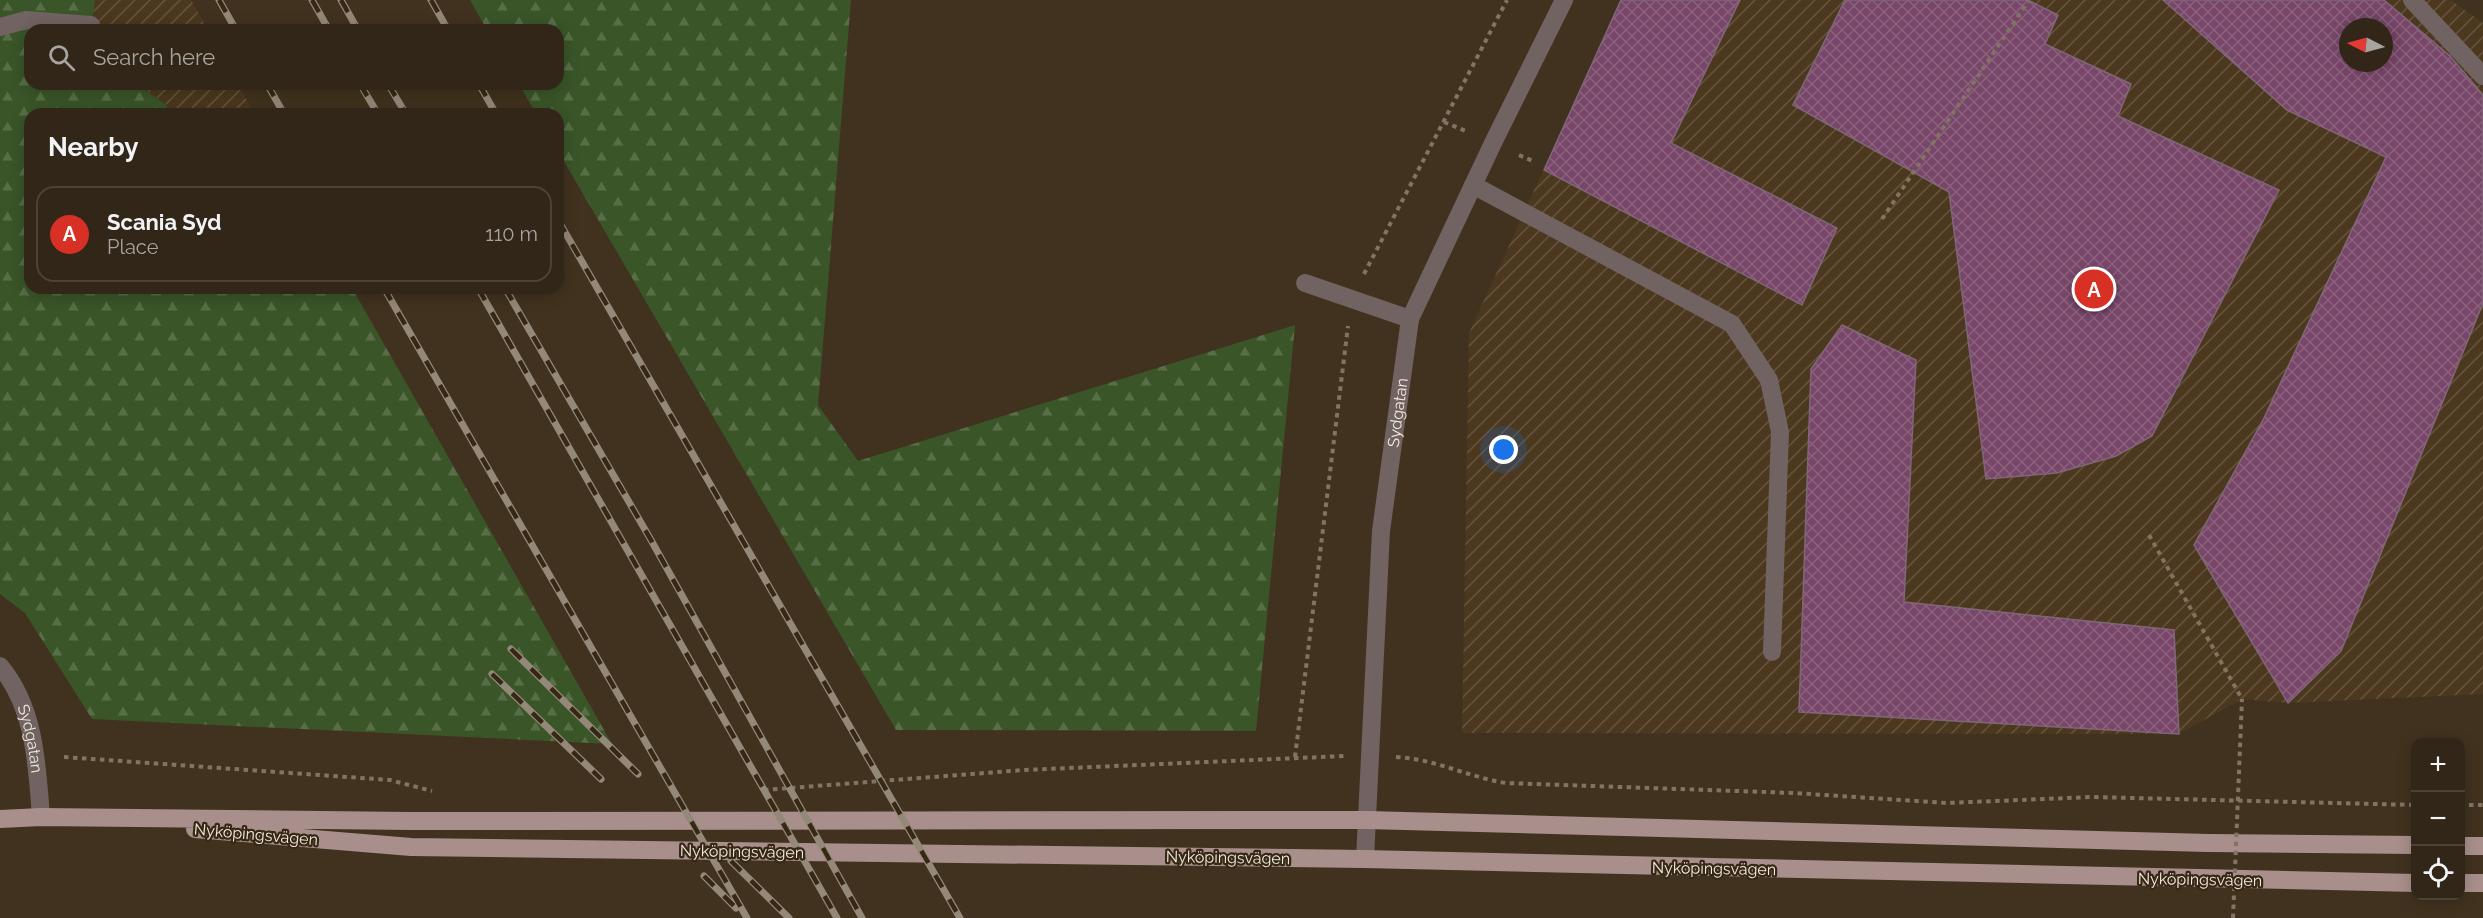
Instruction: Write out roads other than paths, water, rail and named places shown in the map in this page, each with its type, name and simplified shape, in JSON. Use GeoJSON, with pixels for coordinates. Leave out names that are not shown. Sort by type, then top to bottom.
{"type":"FeatureCollection","features":[{"type":"Feature","properties":{"kind":"main road","name":"Nyköpingsvägen"},"geometry":{"type":"LineString","coordinates":[[41,817],[411,847],[1365,859],[2411,883]]}},
{"type":"Feature","properties":{"kind":"main road","name":"Nyköpingsvägen"},"geometry":{"type":"LineString","coordinates":[[0,819],[41,817],[409,821],[1367,820],[2208,843],[2411,845]]}},
{"type":"Feature","properties":{"kind":"main road"},"geometry":{"type":"LineString","coordinates":[[2465,846],[2483,846]]}},
{"type":"Feature","properties":{"kind":"main road"},"geometry":{"type":"LineString","coordinates":[[2465,883],[2483,883]]}},
{"type":"Feature","properties":{"kind":"street","name":"Sydgatan"},"geometry":{"type":"LineString","coordinates":[[1365,859],[1381,531],[1410,319],[1564,0]]}},
{"type":"Feature","properties":{"kind":"street"},"geometry":{"type":"LineString","coordinates":[[2412,0],[2483,76]]}},
{"type":"Feature","properties":{"kind":"street"},"geometry":{"type":"LineString","coordinates":[[0,27],[26,20],[78,24]]}},
{"type":"Feature","properties":{"kind":"street"},"geometry":{"type":"LineString","coordinates":[[1473,185],[1732,324],[1769,380],[1780,432],[1772,652]]}},
{"type":"Feature","properties":{"kind":"street"},"geometry":{"type":"LineString","coordinates":[[1305,283],[1410,319]]}},
{"type":"Feature","properties":{"kind":"street","name":"Sydgatan"},"geometry":{"type":"LineString","coordinates":[[0,666],[9,676],[27,716],[36,755],[41,817]]}},
{"type":"Feature","properties":{"kind":"railway"},"geometry":{"type":"LineString","coordinates":[[219,0],[233,24]]}},
{"type":"Feature","properties":{"kind":"railway"},"geometry":{"type":"LineString","coordinates":[[312,0],[326,24]]}},
{"type":"Feature","properties":{"kind":"railway"},"geometry":{"type":"LineString","coordinates":[[341,0],[355,24]]}},
{"type":"Feature","properties":{"kind":"railway"},"geometry":{"type":"LineString","coordinates":[[431,0],[445,24]]}},
{"type":"Feature","properties":{"kind":"railway"},"geometry":{"type":"LineString","coordinates":[[270,90],[281,108]]}},
{"type":"Feature","properties":{"kind":"railway"},"geometry":{"type":"LineString","coordinates":[[364,90],[374,108]]}},
{"type":"Feature","properties":{"kind":"railway"},"geometry":{"type":"LineString","coordinates":[[392,90],[402,108]]}},
{"type":"Feature","properties":{"kind":"railway"},"geometry":{"type":"LineString","coordinates":[[482,90],[493,108]]}},
{"type":"Feature","properties":{"kind":"railway"},"geometry":{"type":"LineString","coordinates":[[564,230],[960,918]]}},
{"type":"Feature","properties":{"kind":"railway"},"geometry":{"type":"LineString","coordinates":[[387,294],[747,918]]}},
{"type":"Feature","properties":{"kind":"railway"},"geometry":{"type":"LineString","coordinates":[[481,294],[837,918]]}},
{"type":"Feature","properties":{"kind":"railway"},"geometry":{"type":"LineString","coordinates":[[508,294],[651,540],[862,918]]}},
{"type":"Feature","properties":{"kind":"railway"},"geometry":{"type":"LineString","coordinates":[[511,649],[638,774]]}},
{"type":"Feature","properties":{"kind":"railway"},"geometry":{"type":"LineString","coordinates":[[492,674],[601,779]]}},
{"type":"Feature","properties":{"kind":"railway"},"geometry":{"type":"LineString","coordinates":[[731,861],[789,918]]}},
{"type":"Feature","properties":{"kind":"railway"},"geometry":{"type":"LineString","coordinates":[[704,876],[736,908]]}},
{"type":"Feature","properties":{"kind":"place","name":"Scania Syd"},"geometry":{"type":"Point","coordinates":[2094,289]}}]}
